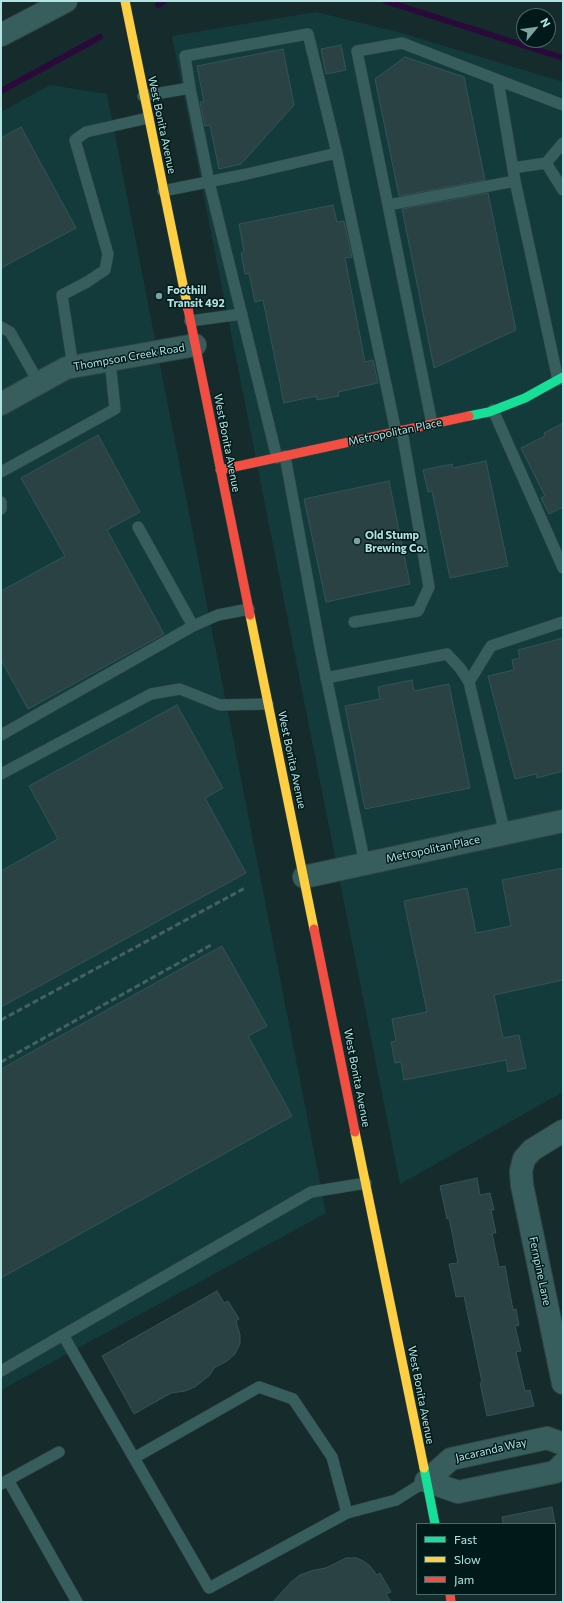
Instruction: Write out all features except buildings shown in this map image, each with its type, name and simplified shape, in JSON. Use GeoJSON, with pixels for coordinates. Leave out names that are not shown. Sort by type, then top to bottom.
{"type":"FeatureCollection","features":[{"type":"Feature","properties":{"kind":"main road","name":"West Bonita Avenue"},"geometry":{"type":"LineString","coordinates":[[125,1],[143,96],[304,877],[435,1523]]}},
{"type":"Feature","properties":{"kind":"main road","name":"Metropolitan Place"},"geometry":{"type":"LineString","coordinates":[[220,470],[493,410],[525,398],[561,376]]}},
{"type":"Feature","properties":{"kind":"street"},"geometry":{"type":"LineString","coordinates":[[1,35],[66,1]]}},
{"type":"Feature","properties":{"kind":"street","name":"Thompson Creek Road"},"geometry":{"type":"LineString","coordinates":[[1,404],[66,368],[195,346]]}},
{"type":"Feature","properties":{"kind":"street","name":"Metropolitan Place"},"geometry":{"type":"LineString","coordinates":[[304,877],[563,821]]}},
{"type":"Feature","properties":{"kind":"street","name":"Fernpine Lane"},"geometry":{"type":"LineString","coordinates":[[563,1131],[542,1142],[532,1150],[524,1159],[521,1171],[522,1185],[563,1383]]}},
{"type":"Feature","properties":{"kind":"street","name":"Jacaranda Way"},"geometry":{"type":"LineString","coordinates":[[426,1480],[451,1459],[547,1438],[563,1444]]}},
{"type":"Feature","properties":{"kind":"street"},"geometry":{"type":"LineString","coordinates":[[426,1480],[458,1492],[555,1472],[563,1464]]}},
{"type":"Feature","properties":{"kind":"lane"},"geometry":{"type":"LineString","coordinates":[[354,622],[418,611],[429,587],[399,431],[337,153],[308,34],[185,56],[209,182],[242,314],[281,457],[364,864]]}},
{"type":"Feature","properties":{"kind":"lane"},"geometry":{"type":"LineString","coordinates":[[432,424],[357,51],[402,43],[563,105]]}},
{"type":"Feature","properties":{"kind":"lane"},"geometry":{"type":"LineString","coordinates":[[498,80],[515,181],[561,376]]}},
{"type":"Feature","properties":{"kind":"lane"},"geometry":{"type":"LineString","coordinates":[[143,96],[190,88]]}},
{"type":"Feature","properties":{"kind":"lane"},"geometry":{"type":"LineString","coordinates":[[73,367],[62,295],[87,282],[105,270],[108,254],[75,140],[86,132],[148,118]]}},
{"type":"Feature","properties":{"kind":"lane"},"geometry":{"type":"LineString","coordinates":[[513,168],[546,163],[563,143]]}},
{"type":"Feature","properties":{"kind":"lane"},"geometry":{"type":"LineString","coordinates":[[163,191],[337,153]]}},
{"type":"Feature","properties":{"kind":"lane"},"geometry":{"type":"LineString","coordinates":[[546,163],[563,190]]}},
{"type":"Feature","properties":{"kind":"lane"},"geometry":{"type":"LineString","coordinates":[[388,205],[515,181]]}},
{"type":"Feature","properties":{"kind":"lane"},"geometry":{"type":"LineString","coordinates":[[190,321],[242,314]]}},
{"type":"Feature","properties":{"kind":"lane"},"geometry":{"type":"LineString","coordinates":[[1,327],[10,332],[39,383]]}},
{"type":"Feature","properties":{"kind":"lane"},"geometry":{"type":"LineString","coordinates":[[1,472],[115,409],[110,361]]}},
{"type":"Feature","properties":{"kind":"lane"},"geometry":{"type":"LineString","coordinates":[[493,410],[563,568]]}},
{"type":"Feature","properties":{"kind":"lane"},"geometry":{"type":"LineString","coordinates":[[1,502],[1,509]]}},
{"type":"Feature","properties":{"kind":"lane"},"geometry":{"type":"LineString","coordinates":[[138,527],[193,626]]}},
{"type":"Feature","properties":{"kind":"lane"},"geometry":{"type":"LineString","coordinates":[[1,735],[193,626],[218,615],[248,609]]}},
{"type":"Feature","properties":{"kind":"lane"},"geometry":{"type":"LineString","coordinates":[[469,682],[491,646],[563,622]]}},
{"type":"Feature","properties":{"kind":"lane"},"geometry":{"type":"LineString","coordinates":[[326,678],[447,654],[460,668],[469,682],[505,834]]}},
{"type":"Feature","properties":{"kind":"lane"},"geometry":{"type":"LineString","coordinates":[[1,774],[151,694],[180,689],[220,705],[268,704]]}},
{"type":"Feature","properties":{"kind":"lane"},"geometry":{"type":"LineString","coordinates":[[1,1371],[311,1192],[366,1183]]}},
{"type":"Feature","properties":{"kind":"lane"},"geometry":{"type":"LineString","coordinates":[[63,1336],[209,1588],[347,1513],[396,1500],[426,1480]]}},
{"type":"Feature","properties":{"kind":"lane"},"geometry":{"type":"LineString","coordinates":[[134,1458],[259,1387],[293,1399],[332,1457],[347,1513]]}},
{"type":"Feature","properties":{"kind":"lane"},"geometry":{"type":"LineString","coordinates":[[59,1452],[5,1482],[77,1602]]}},
{"type":"Feature","properties":{"kind":"shaded area"},"geometry":{"type":"Polygon","coordinates":[[[316,12],[398,32],[563,82],[563,1092],[400,1184],[172,36],[316,12]]]}},
{"type":"Feature","properties":{"kind":"shaded area"},"geometry":{"type":"Polygon","coordinates":[[[50,85],[107,94],[326,1213],[1,1390],[1,112],[50,85]]]}},
{"type":"Feature","properties":{"kind":"waterway"},"geometry":{"type":"LineString","coordinates":[[158,5],[164,1]]}},
{"type":"Feature","properties":{"kind":"waterway"},"geometry":{"type":"LineString","coordinates":[[385,1],[563,58]]}},
{"type":"Feature","properties":{"kind":"waterway"},"geometry":{"type":"LineString","coordinates":[[1,91],[100,37]]}},
{"type":"Feature","properties":{"kind":"railway"},"geometry":{"type":"LineString","coordinates":[[1,1020],[245,888]]}},
{"type":"Feature","properties":{"kind":"railway"},"geometry":{"type":"LineString","coordinates":[[1,1062],[211,945]]}},
{"type":"Feature","properties":{"kind":"traffic: fast"},"geometry":{"type":"LineString","coordinates":[[469,416],[489,412],[525,398],[563,377]]}},
{"type":"Feature","properties":{"kind":"traffic: fast"},"geometry":{"type":"LineString","coordinates":[[424,1468],[435,1523]]}},
{"type":"Feature","properties":{"kind":"traffic: slow"},"geometry":{"type":"LineString","coordinates":[[125,1],[188,309]]}},
{"type":"Feature","properties":{"kind":"traffic: slow"},"geometry":{"type":"LineString","coordinates":[[250,615],[314,929]]}},
{"type":"Feature","properties":{"kind":"traffic: slow"},"geometry":{"type":"LineString","coordinates":[[355,1132],[424,1468]]}},
{"type":"Feature","properties":{"kind":"traffic: jam"},"geometry":{"type":"LineString","coordinates":[[188,309],[250,615]]}},
{"type":"Feature","properties":{"kind":"traffic: jam"},"geometry":{"type":"LineString","coordinates":[[220,470],[469,416]]}},
{"type":"Feature","properties":{"kind":"traffic: jam"},"geometry":{"type":"LineString","coordinates":[[314,929],[355,1132]]}},
{"type":"Feature","properties":{"kind":"traffic: jam"},"geometry":{"type":"LineString","coordinates":[[450,1595],[451,1602]]}},
{"type":"Feature","properties":{"kind":"place","name":"Foothill Transit 492"},"geometry":{"type":"Point","coordinates":[159,296]}},
{"type":"Feature","properties":{"kind":"place","name":"Old Stump Brewing Co."},"geometry":{"type":"Point","coordinates":[357,541]}}]}
